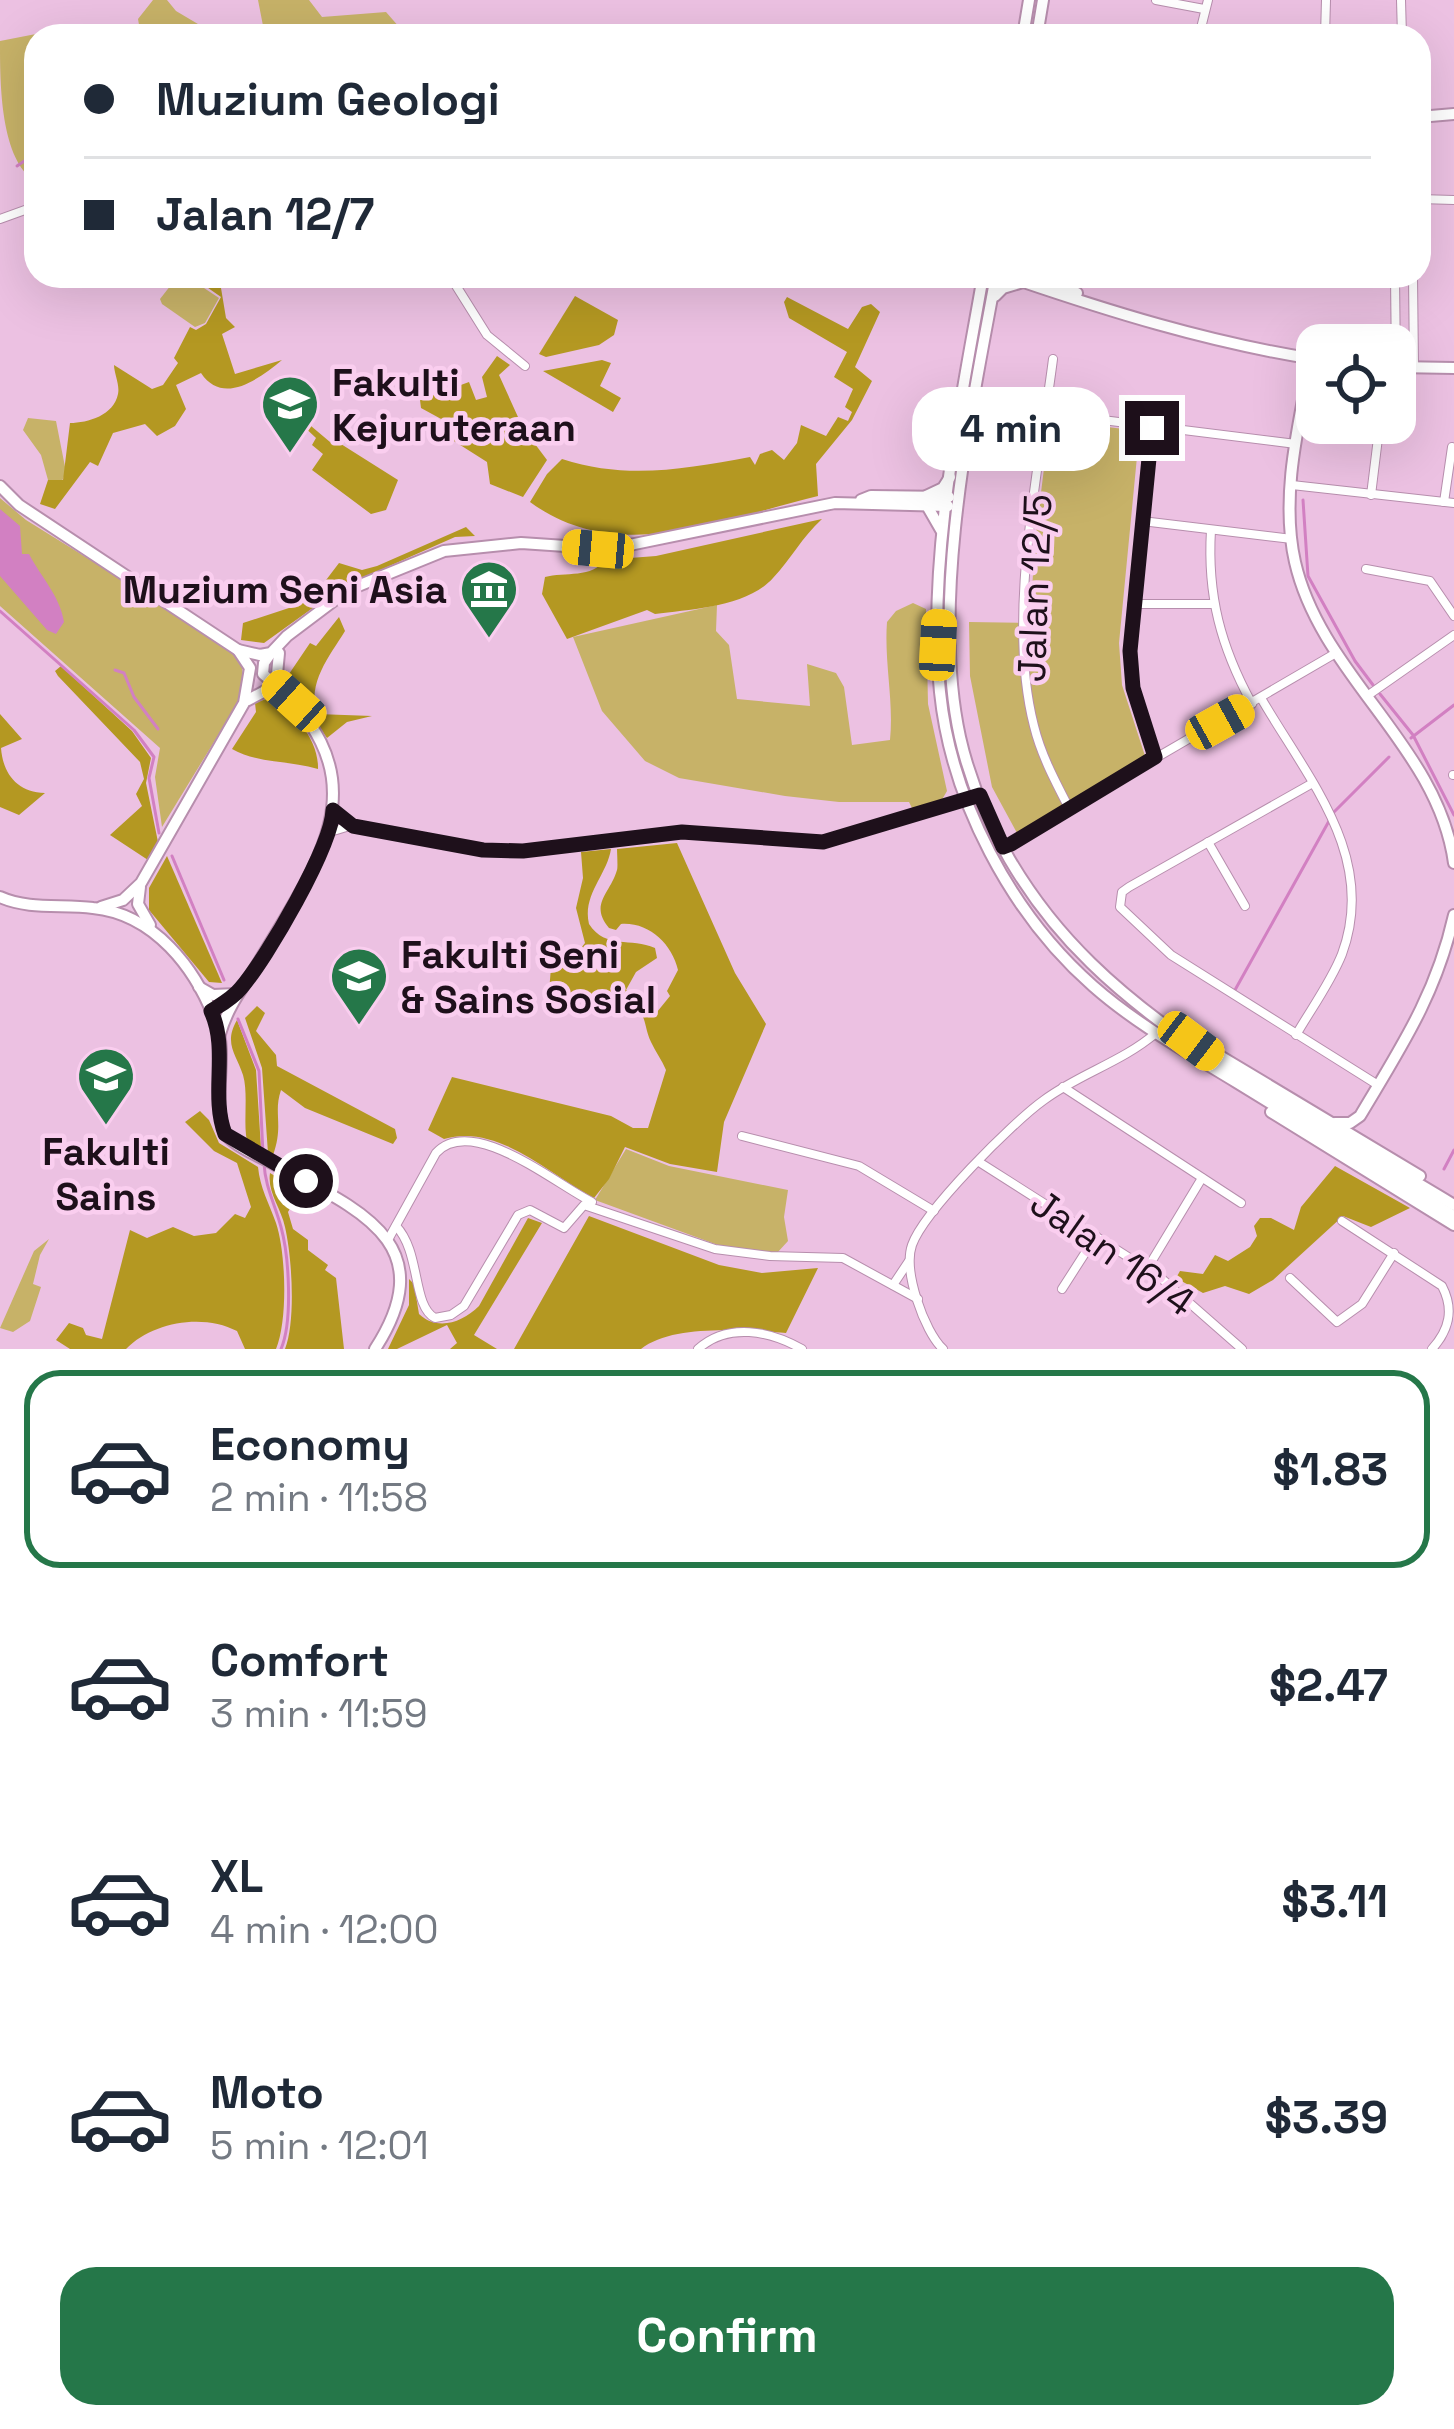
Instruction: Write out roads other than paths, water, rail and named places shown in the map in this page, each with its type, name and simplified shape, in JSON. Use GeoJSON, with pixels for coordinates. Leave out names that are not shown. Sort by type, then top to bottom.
{"type":"FeatureCollection","features":[{"type":"Feature","properties":{"kind":"street"},"geometry":{"type":"LineString","coordinates":[[1156,0],[1206,4]]}},
{"type":"Feature","properties":{"kind":"street"},"geometry":{"type":"LineString","coordinates":[[458,288],[487,335],[525,366]]}},
{"type":"Feature","properties":{"kind":"street"},"geometry":{"type":"LineString","coordinates":[[980,288],[952,471],[938,645],[948,742],[997,864],[1024,908],[1092,986],[1156,1033],[1454,1201]]}},
{"type":"Feature","properties":{"kind":"street"},"geometry":{"type":"LineString","coordinates":[[953,564],[994,288]]}},
{"type":"Feature","properties":{"kind":"street"},"geometry":{"type":"LineString","coordinates":[[991,306],[1004,288]]}},
{"type":"Feature","properties":{"kind":"street"},"geometry":{"type":"LineString","coordinates":[[1051,288],[1217,342],[1296,356]]}},
{"type":"Feature","properties":{"kind":"street"},"geometry":{"type":"LineString","coordinates":[[1395,288],[1395,324]]}},
{"type":"Feature","properties":{"kind":"street"},"geometry":{"type":"LineString","coordinates":[[1414,288],[1414,324]]}},
{"type":"Feature","properties":{"kind":"street","name":"Jalan 12/5"},"geometry":{"type":"LineString","coordinates":[[1053,359],[1024,621],[1034,726],[1070,810]]}},
{"type":"Feature","properties":{"kind":"street"},"geometry":{"type":"LineString","coordinates":[[1416,368],[1454,368]]}},
{"type":"Feature","properties":{"kind":"street"},"geometry":{"type":"LineString","coordinates":[[1046,413],[1296,444],[1292,539],[1301,584],[1336,653],[1432,791],[1454,862]]}},
{"type":"Feature","properties":{"kind":"street"},"geometry":{"type":"LineString","coordinates":[[1152,428],[1130,651],[1133,688],[1155,757]]}},
{"type":"Feature","properties":{"kind":"street"},"geometry":{"type":"LineString","coordinates":[[1371,495],[1377,444]]}},
{"type":"Feature","properties":{"kind":"street"},"geometry":{"type":"LineString","coordinates":[[1292,485],[1449,503],[1452,447]]}},
{"type":"Feature","properties":{"kind":"street"},"geometry":{"type":"LineString","coordinates":[[965,464],[949,502],[954,687],[973,797],[1003,847],[1059,929],[1188,1047],[1205,1072],[1454,1220]]}},
{"type":"Feature","properties":{"kind":"street"},"geometry":{"type":"LineString","coordinates":[[926,500],[944,488],[952,471]]}},
{"type":"Feature","properties":{"kind":"street"},"geometry":{"type":"LineString","coordinates":[[0,486],[19,505],[238,650],[260,656],[275,653]]}},
{"type":"Feature","properties":{"kind":"street"},"geometry":{"type":"LineString","coordinates":[[98,908],[123,900],[141,884],[275,653],[296,630],[348,590],[444,551],[521,543],[610,549],[869,496],[949,502]]}},
{"type":"Feature","properties":{"kind":"street"},"geometry":{"type":"LineString","coordinates":[[926,500],[944,539]]}},
{"type":"Feature","properties":{"kind":"street"},"geometry":{"type":"LineString","coordinates":[[1142,520],[1292,539]]}},
{"type":"Feature","properties":{"kind":"street"},"geometry":{"type":"LineString","coordinates":[[1211,530],[1212,604],[1226,652],[1311,784],[1352,867],[1352,916],[1336,966],[1296,1035]]}},
{"type":"Feature","properties":{"kind":"street"},"geometry":{"type":"LineString","coordinates":[[1366,569],[1430,581],[1454,616]]}},
{"type":"Feature","properties":{"kind":"street"},"geometry":{"type":"LineString","coordinates":[[1132,604],[1212,604]]}},
{"type":"Feature","properties":{"kind":"street"},"geometry":{"type":"LineString","coordinates":[[1366,697],[1454,635]]}},
{"type":"Feature","properties":{"kind":"street"},"geometry":{"type":"LineString","coordinates":[[238,650],[250,668],[244,703]]}},
{"type":"Feature","properties":{"kind":"street"},"geometry":{"type":"LineString","coordinates":[[219,1037],[236,994],[330,832],[333,810],[327,756],[277,674],[275,653]]}},
{"type":"Feature","properties":{"kind":"street"},"geometry":{"type":"LineString","coordinates":[[1003,847],[1336,653]]}},
{"type":"Feature","properties":{"kind":"street"},"geometry":{"type":"LineString","coordinates":[[263,674],[294,701]]}},
{"type":"Feature","properties":{"kind":"street"},"geometry":{"type":"LineString","coordinates":[[244,703],[265,692],[294,701]]}},
{"type":"Feature","properties":{"kind":"street"},"geometry":{"type":"LineString","coordinates":[[1311,784],[1129,887],[1122,892],[1120,907],[1150,938],[1215,986],[1378,1085]]}},
{"type":"Feature","properties":{"kind":"street"},"geometry":{"type":"LineString","coordinates":[[330,832],[353,826],[493,850],[536,850],[674,832],[823,842],[973,797]]}},
{"type":"Feature","properties":{"kind":"street"},"geometry":{"type":"LineString","coordinates":[[333,810],[353,826]]}},
{"type":"Feature","properties":{"kind":"street"},"geometry":{"type":"LineString","coordinates":[[1208,842],[1245,906]]}},
{"type":"Feature","properties":{"kind":"street"},"geometry":{"type":"LineString","coordinates":[[141,884],[141,912],[187,969],[211,1011],[219,1037],[218,1100],[223,1129],[233,1142],[355,1209],[389,1238],[398,1258],[400,1296],[392,1322],[375,1349]]}},
{"type":"Feature","properties":{"kind":"street"},"geometry":{"type":"LineString","coordinates":[[0,897],[16,904],[98,908],[161,936]]}},
{"type":"Feature","properties":{"kind":"street"},"geometry":{"type":"LineString","coordinates":[[1335,1124],[1350,1123],[1360,1116],[1436,984],[1454,915]]}},
{"type":"Feature","properties":{"kind":"street"},"geometry":{"type":"LineString","coordinates":[[197,986],[213,995],[236,994]]}},
{"type":"Feature","properties":{"kind":"street"},"geometry":{"type":"LineString","coordinates":[[211,1011],[236,994]]}},
{"type":"Feature","properties":{"kind":"street"},"geometry":{"type":"LineString","coordinates":[[943,1349],[934,1340],[918,1299],[910,1259],[913,1242],[934,1211],[1038,1104],[1156,1033]]}},
{"type":"Feature","properties":{"kind":"street"},"geometry":{"type":"LineString","coordinates":[[1188,1047],[1218,1052],[1454,1201]]}},
{"type":"Feature","properties":{"kind":"street"},"geometry":{"type":"LineString","coordinates":[[1063,1087],[1241,1203]]}},
{"type":"Feature","properties":{"kind":"street"},"geometry":{"type":"LineString","coordinates":[[1263,1093],[1454,1220]]}},
{"type":"Feature","properties":{"kind":"street"},"geometry":{"type":"LineString","coordinates":[[1360,1116],[1362,1140]]}},
{"type":"Feature","properties":{"kind":"street"},"geometry":{"type":"LineString","coordinates":[[742,1136],[859,1166],[934,1211]]}},
{"type":"Feature","properties":{"kind":"street"},"geometry":{"type":"LineString","coordinates":[[389,1238],[436,1154],[451,1141],[488,1143],[598,1207],[716,1249],[843,1258],[918,1299]]}},
{"type":"Feature","properties":{"kind":"street","name":"Jalan 16/4"},"geometry":{"type":"LineString","coordinates":[[979,1162],[1147,1268],[1242,1349]]}},
{"type":"Feature","properties":{"kind":"street"},"geometry":{"type":"LineString","coordinates":[[1147,1268],[1202,1178]]}},
{"type":"Feature","properties":{"kind":"street"},"geometry":{"type":"LineString","coordinates":[[567,1190],[574,1214]]}},
{"type":"Feature","properties":{"kind":"street"},"geometry":{"type":"LineString","coordinates":[[396,1226],[412,1252],[424,1311],[441,1318],[468,1302],[518,1215],[530,1210],[563,1228],[580,1206],[598,1207]]}},
{"type":"Feature","properties":{"kind":"street"},"geometry":{"type":"LineString","coordinates":[[1342,1221],[1424,1271],[1451,1300],[1451,1321],[1432,1349]]}},
{"type":"Feature","properties":{"kind":"street"},"geometry":{"type":"LineString","coordinates":[[1062,1289],[1096,1236]]}},
{"type":"Feature","properties":{"kind":"street"},"geometry":{"type":"LineString","coordinates":[[1290,1278],[1337,1322],[1361,1304],[1394,1252]]}},
{"type":"Feature","properties":{"kind":"street"},"geometry":{"type":"LineString","coordinates":[[893,1285],[910,1259]]}},
{"type":"Feature","properties":{"kind":"street"},"geometry":{"type":"LineString","coordinates":[[893,1285],[914,1281]]}},
{"type":"Feature","properties":{"kind":"street"},"geometry":{"type":"LineString","coordinates":[[698,1349],[717,1335],[748,1332],[771,1334],[802,1349]]}},
{"type":"Feature","properties":{"kind":"waterway"},"geometry":{"type":"LineString","coordinates":[[17,166],[24,161]]}},
{"type":"Feature","properties":{"kind":"waterway"},"geometry":{"type":"LineString","coordinates":[[1303,500],[1308,576],[1373,685]]}},
{"type":"Feature","properties":{"kind":"waterway"},"geometry":{"type":"LineString","coordinates":[[0,611],[134,730],[154,757],[149,778],[159,833]]}},
{"type":"Feature","properties":{"kind":"waterway"},"geometry":{"type":"LineString","coordinates":[[115,670],[124,673],[134,697],[158,729]]}},
{"type":"Feature","properties":{"kind":"waterway"},"geometry":{"type":"LineString","coordinates":[[1380,694],[1413,735],[1454,815]]}},
{"type":"Feature","properties":{"kind":"waterway"},"geometry":{"type":"LineString","coordinates":[[1411,738],[1454,705]]}},
{"type":"Feature","properties":{"kind":"waterway"},"geometry":{"type":"LineString","coordinates":[[1235,990],[1334,812],[1389,757]]}},
{"type":"Feature","properties":{"kind":"waterway"},"geometry":{"type":"LineString","coordinates":[[172,856],[224,980]]}},
{"type":"Feature","properties":{"kind":"waterway"},"geometry":{"type":"LineString","coordinates":[[238,1019],[259,1071],[263,1154]]}},
{"type":"Feature","properties":{"kind":"waterway"},"geometry":{"type":"LineString","coordinates":[[1444,1169],[1454,1150]]}},
{"type":"Feature","properties":{"kind":"waterway"},"geometry":{"type":"LineString","coordinates":[[264,1163],[288,1271],[281,1349]]}},
{"type":"Feature","properties":{"kind":"place","name":"Fakulti Kejuruteraan"},"geometry":{"type":"Point","coordinates":[290,455]}},
{"type":"Feature","properties":{"kind":"place","name":"Muzium Seni Asia"},"geometry":{"type":"Point","coordinates":[489,640]}},
{"type":"Feature","properties":{"kind":"place","name":"Fakulti Seni & Sains Sosial"},"geometry":{"type":"Point","coordinates":[359,1027]}},
{"type":"Feature","properties":{"kind":"place","name":"Fakulti Sains"},"geometry":{"type":"Point","coordinates":[106,1127]}}]}
